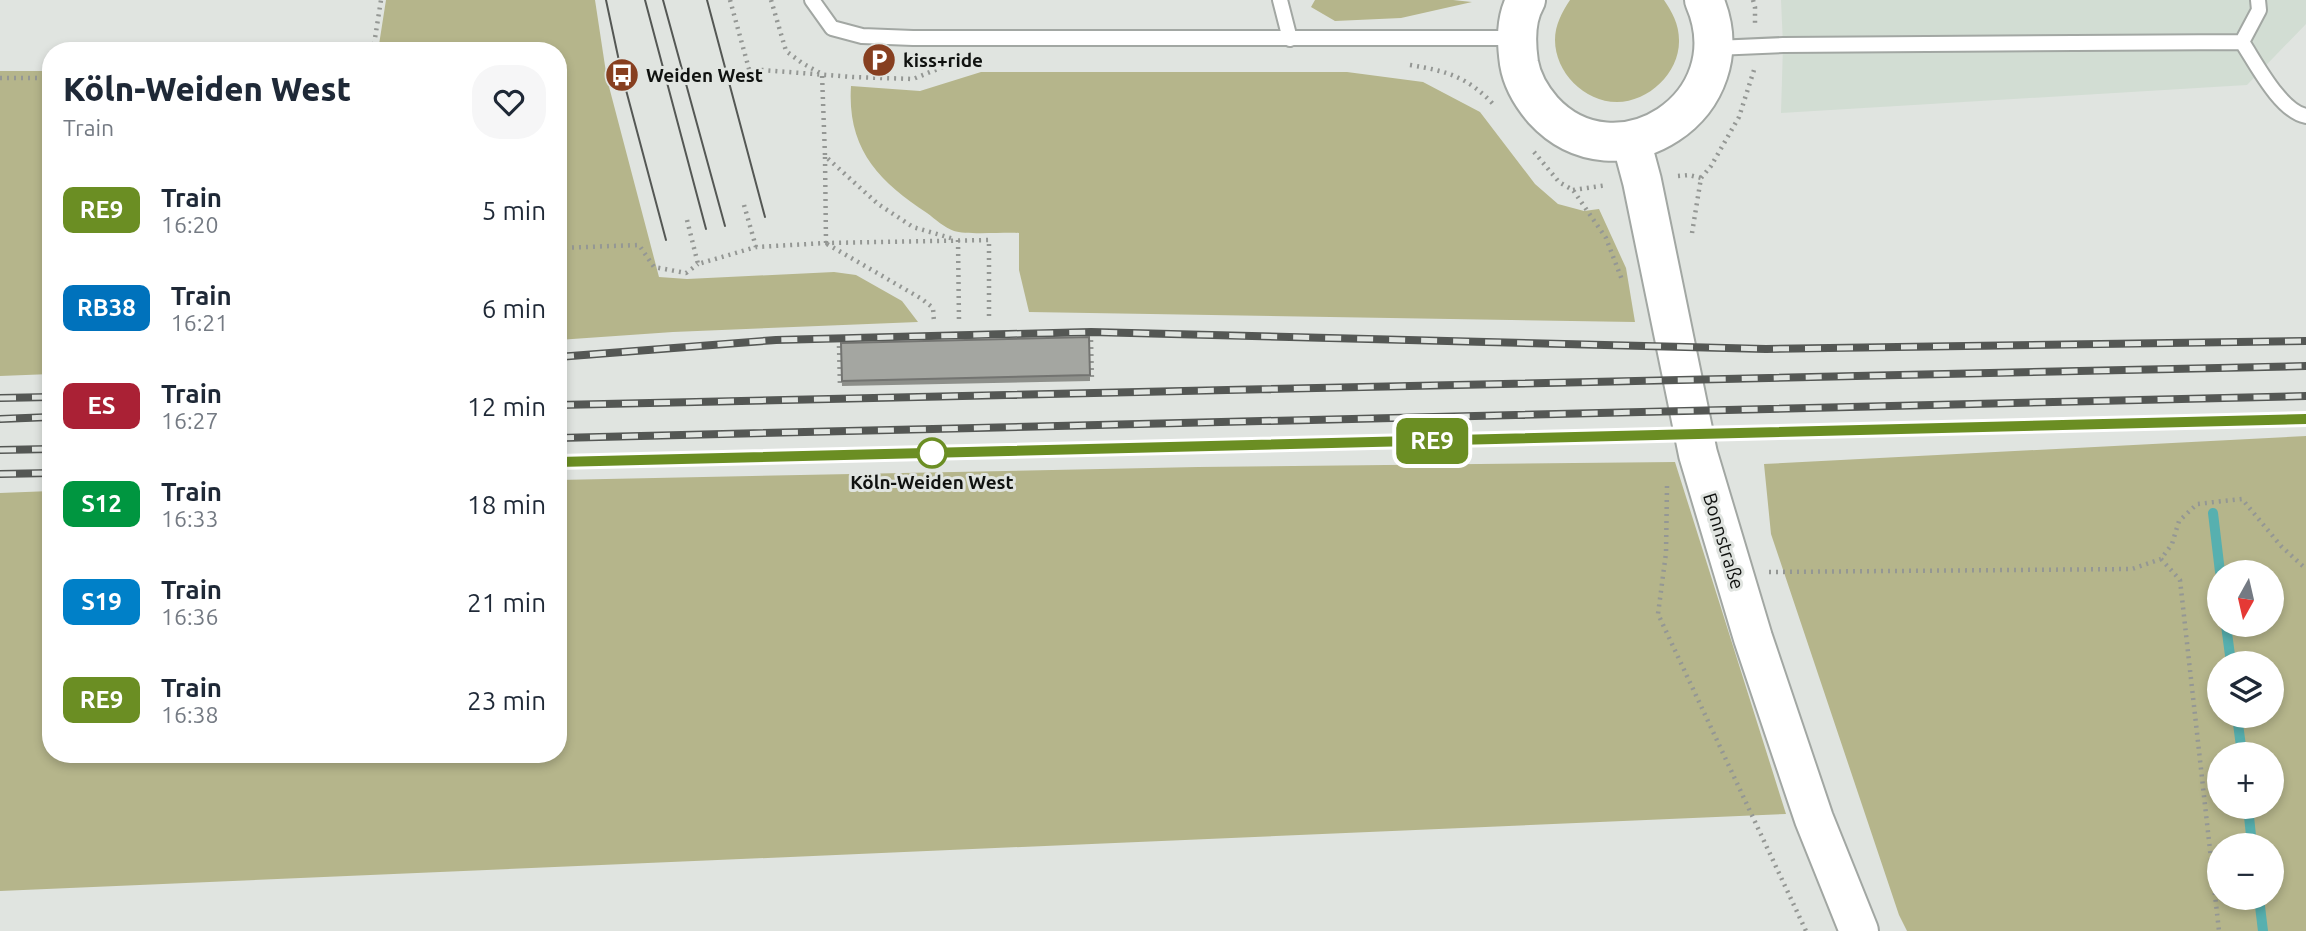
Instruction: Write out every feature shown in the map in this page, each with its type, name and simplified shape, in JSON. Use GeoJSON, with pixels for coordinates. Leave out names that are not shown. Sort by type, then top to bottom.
{"type":"FeatureCollection","features":[{"type":"Feature","properties":{"kind":"main road"},"geometry":{"type":"LineString","coordinates":[[1526,0],[1516,38],[1521,72],[1527,88],[1549,116],[1579,134],[1614,141],[1631,140],[1664,129],[1690,108],[1707,80],[1715,48],[1712,17],[1704,0]]}},
{"type":"Feature","properties":{"kind":"main road","name":"Bonnstraße"},"geometry":{"type":"LineString","coordinates":[[1631,140],[1642,181],[1698,454],[1753,638],[1814,820],[1859,931]]}},
{"type":"Feature","properties":{"kind":"lane"},"geometry":{"type":"LineString","coordinates":[[812,0],[832,28],[862,36],[1516,38]]}},
{"type":"Feature","properties":{"kind":"lane"},"geometry":{"type":"LineString","coordinates":[[1280,0],[1290,39]]}},
{"type":"Feature","properties":{"kind":"lane"},"geometry":{"type":"LineString","coordinates":[[2242,41],[2259,10],[2258,0]]}},
{"type":"Feature","properties":{"kind":"lane"},"geometry":{"type":"LineString","coordinates":[[1715,48],[1755,45],[2242,41]]}},
{"type":"Feature","properties":{"kind":"lane"},"geometry":{"type":"LineString","coordinates":[[2242,41],[2271,88],[2298,114],[2306,116]]}},
{"type":"Feature","properties":{"kind":"path"},"geometry":{"type":"LineString","coordinates":[[374,42],[381,0]]}},
{"type":"Feature","properties":{"kind":"path"},"geometry":{"type":"LineString","coordinates":[[730,0],[750,69],[913,79],[950,63]]}},
{"type":"Feature","properties":{"kind":"path"},"geometry":{"type":"LineString","coordinates":[[771,0],[786,51],[822,74]]}},
{"type":"Feature","properties":{"kind":"path"},"geometry":{"type":"LineString","coordinates":[[1689,245],[1701,178],[1711,166],[1739,117],[1754,75],[1755,7],[1752,0]]}},
{"type":"Feature","properties":{"kind":"path"},"geometry":{"type":"LineString","coordinates":[[1407,65],[1432,68],[1463,79],[1483,94],[1500,112]]}},
{"type":"Feature","properties":{"kind":"path"},"geometry":{"type":"LineString","coordinates":[[822,74],[826,243]]}},
{"type":"Feature","properties":{"kind":"path"},"geometry":{"type":"LineString","coordinates":[[0,78],[42,78]]}},
{"type":"Feature","properties":{"kind":"path"},"geometry":{"type":"LineString","coordinates":[[1533,152],[1559,182],[1573,190],[1606,238],[1624,286]]}},
{"type":"Feature","properties":{"kind":"path"},"geometry":{"type":"LineString","coordinates":[[825,156],[878,204],[913,226],[958,240]]}},
{"type":"Feature","properties":{"kind":"path"},"geometry":{"type":"LineString","coordinates":[[744,205],[756,247]]}},
{"type":"Feature","properties":{"kind":"path"},"geometry":{"type":"LineString","coordinates":[[687,220],[698,264]]}},
{"type":"Feature","properties":{"kind":"path"},"geometry":{"type":"LineString","coordinates":[[958,240],[959,320]]}},
{"type":"Feature","properties":{"kind":"path"},"geometry":{"type":"LineString","coordinates":[[567,248],[639,245],[654,267],[686,273],[698,264],[756,247],[989,240],[989,320]]}},
{"type":"Feature","properties":{"kind":"path"},"geometry":{"type":"LineString","coordinates":[[826,243],[922,299],[933,308],[934,321]]}},
{"type":"Feature","properties":{"kind":"path"},"geometry":{"type":"LineString","coordinates":[[1091,340],[1092,382]]}},
{"type":"Feature","properties":{"kind":"path"},"geometry":{"type":"LineString","coordinates":[[839,346],[840,388]]}},
{"type":"Feature","properties":{"kind":"path"},"geometry":{"type":"LineString","coordinates":[[1667,473],[1666,552],[1658,614],[1806,931]]}},
{"type":"Feature","properties":{"kind":"path"},"geometry":{"type":"LineString","coordinates":[[1772,584],[1769,572],[2132,569],[2161,559],[2172,544],[2179,521],[2197,504],[2242,499],[2281,546],[2306,569]]}},
{"type":"Feature","properties":{"kind":"path"},"geometry":{"type":"LineString","coordinates":[[2161,559],[2180,580],[2219,931]]}},
{"type":"Feature","properties":{"kind":"shaded area"},"geometry":{"type":"Polygon","coordinates":[[[1781,0],[2306,0],[2306,24],[2247,85],[1781,113],[1781,0]]]}},
{"type":"Feature","properties":{"kind":"green space"},"geometry":{"type":"Polygon","coordinates":[[[386,0],[595,0],[607,79],[659,277],[687,279],[834,272],[856,275],[902,301],[918,322],[673,332],[567,339],[567,42],[379,42],[386,0]]]}},
{"type":"Feature","properties":{"kind":"green space"},"geometry":{"type":"Polygon","coordinates":[[[1315,0],[1472,2],[1401,18],[1335,21],[1311,7],[1315,0]]]}},
{"type":"Feature","properties":{"kind":"green space"},"geometry":{"type":"Polygon","coordinates":[[[1570,0],[1664,0],[1679,34],[1678,52],[1668,74],[1651,91],[1629,101],[1605,101],[1583,91],[1566,74],[1556,52],[1556,29],[1570,0]]]}},
{"type":"Feature","properties":{"kind":"green space"},"geometry":{"type":"Polygon","coordinates":[[[0,71],[42,71],[42,374],[0,376],[0,71]]]}},
{"type":"Feature","properties":{"kind":"green space"},"geometry":{"type":"Polygon","coordinates":[[[981,72],[1347,72],[1423,82],[1480,112],[1535,184],[1558,204],[1584,211],[1599,209],[1626,268],[1635,322],[1029,312],[1019,270],[1019,233],[960,232],[944,226],[880,175],[860,145],[854,128],[851,86],[920,91],[981,72]]]}},
{"type":"Feature","properties":{"kind":"green space"},"geometry":{"type":"Polygon","coordinates":[[[2306,436],[2306,931],[1907,931],[1899,915],[1771,534],[1764,464],[2306,436]]]}},
{"type":"Feature","properties":{"kind":"green space"},"geometry":{"type":"Polygon","coordinates":[[[1675,462],[1786,814],[0,891],[0,493],[42,491],[42,763],[567,763],[567,480],[1198,467],[1675,462]]]}},
{"type":"Feature","properties":{"kind":"building"},"geometry":{"type":"Polygon","coordinates":[[[1089,337],[1090,375],[842,381],[841,343],[1089,337]]]}},
{"type":"Feature","properties":{"kind":"waterway"},"geometry":{"type":"LineString","coordinates":[[2213,513],[2219,560]]}},
{"type":"Feature","properties":{"kind":"waterway"},"geometry":{"type":"LineString","coordinates":[[2228,637],[2229,651]]}},
{"type":"Feature","properties":{"kind":"waterway"},"geometry":{"type":"LineString","coordinates":[[2239,728],[2240,742]]}},
{"type":"Feature","properties":{"kind":"waterway"},"geometry":{"type":"LineString","coordinates":[[2249,819],[2251,833]]}},
{"type":"Feature","properties":{"kind":"waterway"},"geometry":{"type":"LineString","coordinates":[[2260,910],[2263,931]]}},
{"type":"Feature","properties":{"kind":"tram line"},"geometry":{"type":"LineString","coordinates":[[606,0],[622,75],[666,240]]}},
{"type":"Feature","properties":{"kind":"tram line"},"geometry":{"type":"LineString","coordinates":[[645,0],[706,229]]}},
{"type":"Feature","properties":{"kind":"tram line"},"geometry":{"type":"LineString","coordinates":[[663,0],[725,226]]}},
{"type":"Feature","properties":{"kind":"tram line"},"geometry":{"type":"LineString","coordinates":[[707,0],[765,217]]}},
{"type":"Feature","properties":{"kind":"railway"},"geometry":{"type":"LineString","coordinates":[[567,356],[776,340],[1091,332],[1766,349],[2306,341]]}},
{"type":"Feature","properties":{"kind":"railway"},"geometry":{"type":"LineString","coordinates":[[567,405],[2306,366]]}},
{"type":"Feature","properties":{"kind":"railway"},"geometry":{"type":"LineString","coordinates":[[567,438],[2306,396]]}},
{"type":"Feature","properties":{"kind":"railway"},"geometry":{"type":"LineString","coordinates":[[0,398],[42,397]]}},
{"type":"Feature","properties":{"kind":"railway"},"geometry":{"type":"LineString","coordinates":[[0,419],[42,417]]}},
{"type":"Feature","properties":{"kind":"railway"},"geometry":{"type":"LineString","coordinates":[[567,462],[2306,419]]}},
{"type":"Feature","properties":{"kind":"railway"},"geometry":{"type":"LineString","coordinates":[[0,450],[42,449]]}},
{"type":"Feature","properties":{"kind":"railway"},"geometry":{"type":"LineString","coordinates":[[0,474],[42,473]]}},
{"type":"Feature","properties":{"kind":"train","name":"RE9"},"geometry":{"type":"LineString","coordinates":[[567,462],[2306,419]]}},
{"type":"Feature","properties":{"kind":"place","name":"kiss+ride"},"geometry":{"type":"Point","coordinates":[879,60]}},
{"type":"Feature","properties":{"kind":"place","name":"Weiden West"},"geometry":{"type":"Point","coordinates":[622,75]}},
{"type":"Feature","properties":{"kind":"place","name":"Köln-Weiden West"},"geometry":{"type":"Point","coordinates":[932,453]}}]}
